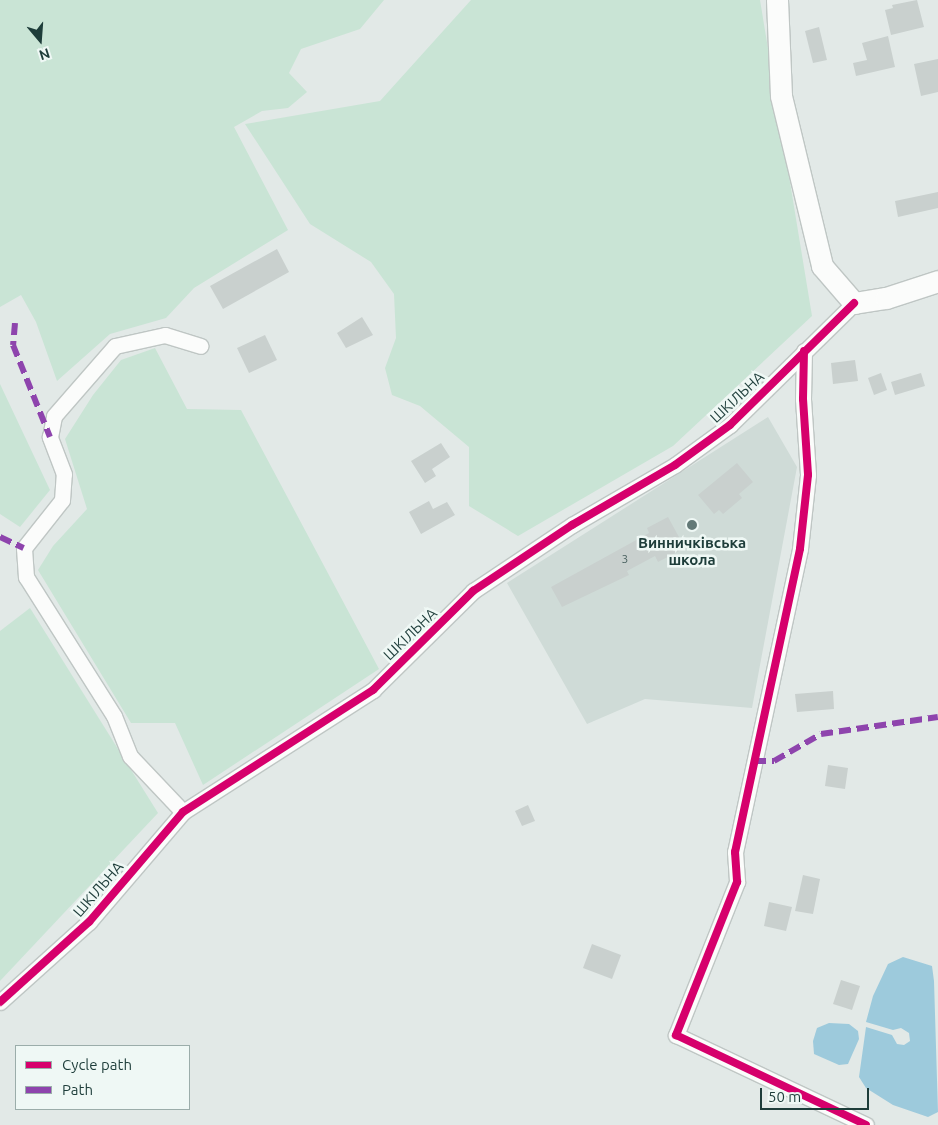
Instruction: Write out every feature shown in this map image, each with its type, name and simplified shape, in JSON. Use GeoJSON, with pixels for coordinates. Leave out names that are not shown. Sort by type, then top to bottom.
{"type":"FeatureCollection","features":[{"type":"Feature","properties":{"kind":"street"},"geometry":{"type":"LineString","coordinates":[[777,0],[781,96],[822,266],[854,303],[886,298],[938,281]]}},
{"type":"Feature","properties":{"kind":"street","name":"ШКІЛЬНА"},"geometry":{"type":"LineString","coordinates":[[0,1002],[89,922],[183,812],[372,690],[473,591],[572,524],[675,466],[730,425],[854,303]]}},
{"type":"Feature","properties":{"kind":"street"},"geometry":{"type":"LineString","coordinates":[[183,812],[130,756],[114,716],[26,577],[24,548],[62,500],[64,474],[50,437],[54,416],[60,409],[115,346],[165,334],[200,346]]}},
{"type":"Feature","properties":{"kind":"street"},"geometry":{"type":"LineString","coordinates":[[804,351],[803,399],[808,475],[800,549],[735,852],[737,882],[676,1035],[866,1125]]}},
{"type":"Feature","properties":{"kind":"shaded area","name":"Винничківська школа"},"geometry":{"type":"Polygon","coordinates":[[[768,417],[797,467],[752,708],[645,699],[587,724],[507,583],[768,417]]]}},
{"type":"Feature","properties":{"kind":"green space"},"geometry":{"type":"Polygon","coordinates":[[[0,0],[384,0],[360,29],[301,49],[289,73],[307,92],[288,108],[262,111],[234,127],[288,230],[194,288],[166,318],[110,334],[57,381],[36,322],[21,295],[0,307],[0,0]]]}},
{"type":"Feature","properties":{"kind":"green space"},"geometry":{"type":"Polygon","coordinates":[[[471,0],[760,0],[812,316],[673,446],[518,536],[469,506],[469,447],[420,406],[392,395],[385,368],[396,338],[394,294],[371,262],[310,224],[245,124],[380,101],[471,0]]]}},
{"type":"Feature","properties":{"kind":"green space"},"geometry":{"type":"Polygon","coordinates":[[[155,348],[187,409],[241,410],[379,669],[203,785],[175,723],[131,723],[38,570],[53,546],[87,509],[65,439],[93,395],[121,360],[155,348]]]}},
{"type":"Feature","properties":{"kind":"green space"},"geometry":{"type":"Polygon","coordinates":[[[0,384],[50,490],[20,527],[0,514],[0,384]]]}},
{"type":"Feature","properties":{"kind":"green space"},"geometry":{"type":"Polygon","coordinates":[[[30,608],[158,813],[0,981],[0,631],[30,608]]]}},
{"type":"Feature","properties":{"kind":"water"},"geometry":{"type":"Polygon","coordinates":[[[903,957],[932,966],[938,1112],[928,1117],[893,1105],[866,1088],[859,1077],[866,1027],[892,1035],[897,1044],[904,1045],[910,1041],[909,1033],[901,1028],[893,1030],[866,1022],[873,996],[888,964],[903,957]]]}},
{"type":"Feature","properties":{"kind":"water"},"geometry":{"type":"Polygon","coordinates":[[[829,1023],[849,1024],[858,1031],[859,1039],[848,1064],[839,1065],[814,1054],[813,1041],[817,1028],[829,1023]]]}},
{"type":"Feature","properties":{"kind":"building"},"geometry":{"type":"Polygon","coordinates":[[[917,0],[924,27],[891,35],[885,10],[893,8],[892,5],[917,0]]]}},
{"type":"Feature","properties":{"kind":"building"},"geometry":{"type":"Polygon","coordinates":[[[819,27],[827,60],[813,63],[805,31],[819,27]]]}},
{"type":"Feature","properties":{"kind":"building"},"geometry":{"type":"Polygon","coordinates":[[[888,36],[895,67],[856,76],[853,63],[867,60],[862,43],[888,36]]]}},
{"type":"Feature","properties":{"kind":"building"},"geometry":{"type":"Polygon","coordinates":[[[938,59],[938,92],[921,96],[914,64],[938,59]]]}},
{"type":"Feature","properties":{"kind":"building"},"geometry":{"type":"Polygon","coordinates":[[[938,192],[938,208],[898,217],[895,201],[938,192]]]}},
{"type":"Feature","properties":{"kind":"building"},"geometry":{"type":"Polygon","coordinates":[[[277,249],[289,272],[223,309],[210,286],[277,249]]]}},
{"type":"Feature","properties":{"kind":"building"},"geometry":{"type":"Polygon","coordinates":[[[362,317],[373,335],[346,348],[337,333],[362,317]]]}},
{"type":"Feature","properties":{"kind":"building"},"geometry":{"type":"Polygon","coordinates":[[[265,335],[277,360],[249,373],[237,348],[265,335]]]}},
{"type":"Feature","properties":{"kind":"building"},"geometry":{"type":"Polygon","coordinates":[[[855,360],[858,381],[833,384],[831,363],[855,360]]]}},
{"type":"Feature","properties":{"kind":"building"},"geometry":{"type":"Polygon","coordinates":[[[881,373],[887,390],[874,395],[868,378],[881,373]]]}},
{"type":"Feature","properties":{"kind":"building"},"geometry":{"type":"Polygon","coordinates":[[[921,373],[925,386],[895,395],[891,382],[921,373]]]}},
{"type":"Feature","properties":{"kind":"building"},"geometry":{"type":"Polygon","coordinates":[[[441,443],[450,457],[432,469],[436,476],[425,483],[411,461],[441,443]]]}},
{"type":"Feature","properties":{"kind":"building"},"geometry":{"type":"Polygon","coordinates":[[[737,463],[753,482],[739,494],[742,498],[723,514],[719,510],[714,514],[698,495],[737,463]]]}},
{"type":"Feature","properties":{"kind":"building"},"geometry":{"type":"Polygon","coordinates":[[[429,501],[433,509],[447,502],[455,515],[421,534],[409,512],[429,501]]]}},
{"type":"Feature","properties":{"kind":"building"},"geometry":{"type":"Polygon","coordinates":[[[668,517],[685,548],[658,562],[655,556],[627,571],[629,575],[562,607],[551,587],[649,533],[647,528],[668,517]]]}},
{"type":"Feature","properties":{"kind":"building"},"geometry":{"type":"Polygon","coordinates":[[[833,691],[834,709],[797,712],[795,694],[833,691]]]}},
{"type":"Feature","properties":{"kind":"building"},"geometry":{"type":"Polygon","coordinates":[[[828,765],[848,768],[845,789],[825,786],[828,765]]]}},
{"type":"Feature","properties":{"kind":"building"},"geometry":{"type":"Polygon","coordinates":[[[528,805],[535,821],[522,826],[515,811],[528,805]]]}},
{"type":"Feature","properties":{"kind":"building"},"geometry":{"type":"Polygon","coordinates":[[[803,875],[820,879],[813,914],[795,911],[803,875]]]}},
{"type":"Feature","properties":{"kind":"building"},"geometry":{"type":"Polygon","coordinates":[[[769,902],[792,907],[786,931],[764,926],[769,902]]]}},
{"type":"Feature","properties":{"kind":"building"},"geometry":{"type":"Polygon","coordinates":[[[592,944],[621,955],[612,979],[583,968],[592,944]]]}},
{"type":"Feature","properties":{"kind":"building"},"geometry":{"type":"Polygon","coordinates":[[[841,980],[860,986],[852,1010],[833,1004],[841,980]]]}},
{"type":"Feature","properties":{"kind":"marked path"},"geometry":{"type":"LineString","coordinates":[[15,323],[13,345],[50,437]]}},
{"type":"Feature","properties":{"kind":"marked path"},"geometry":{"type":"LineString","coordinates":[[0,537],[24,548]]}},
{"type":"Feature","properties":{"kind":"marked path"},"geometry":{"type":"LineString","coordinates":[[754,761],[774,761],[821,734],[938,717]]}},
{"type":"Feature","properties":{"kind":"cycle path"},"geometry":{"type":"LineString","coordinates":[[0,1002],[89,922],[183,812],[373,690],[473,591],[572,525],[675,465],[730,425],[854,303]]}},
{"type":"Feature","properties":{"kind":"cycle path"},"geometry":{"type":"LineString","coordinates":[[804,351],[803,399],[808,475],[800,549],[735,852],[737,882],[676,1035],[866,1125]]}},
{"type":"Feature","properties":{"kind":"place","name":"Винничківська школа"},"geometry":{"type":"Point","coordinates":[692,525]}}]}
